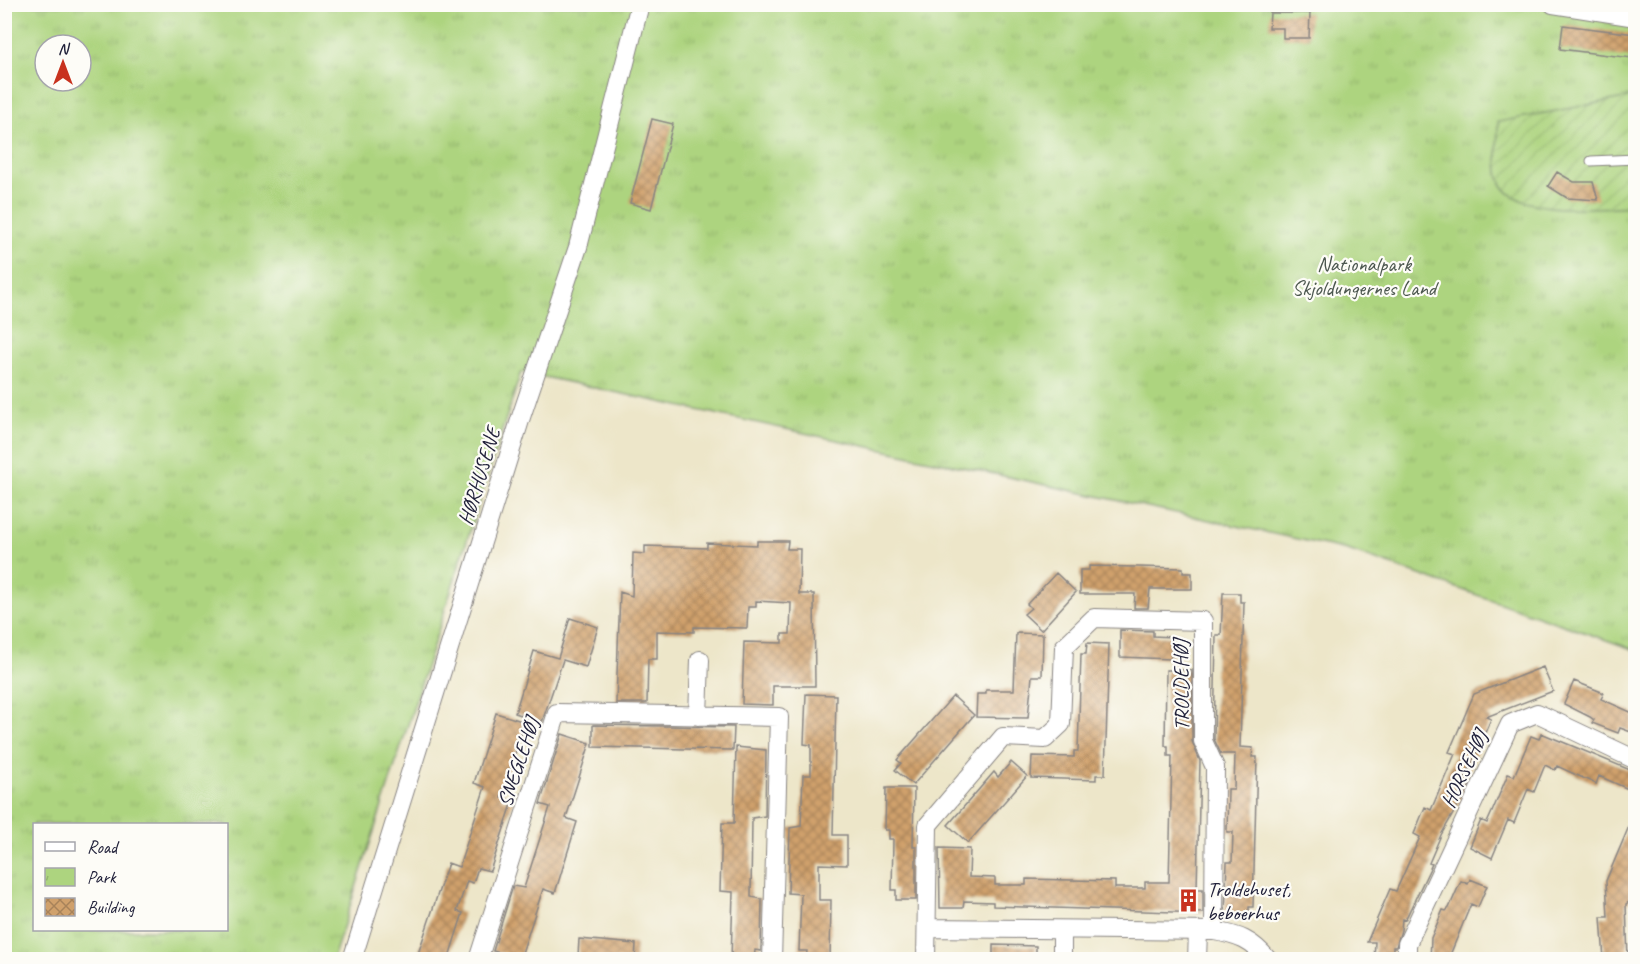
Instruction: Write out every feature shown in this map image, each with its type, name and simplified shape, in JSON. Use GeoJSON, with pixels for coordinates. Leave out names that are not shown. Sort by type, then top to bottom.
{"type":"FeatureCollection","features":[{"type":"Feature","properties":{"kind":"street","name":"HØRHUSENE"},"geometry":{"type":"LineString","coordinates":[[352,960],[521,417],[578,247],[640,4]]}},
{"type":"Feature","properties":{"kind":"street"},"geometry":{"type":"LineString","coordinates":[[1553,4],[1635,17]]}},
{"type":"Feature","properties":{"kind":"street","name":"TROLDEHØJ"},"geometry":{"type":"LineString","coordinates":[[926,960],[928,825],[1003,737],[1045,739],[1061,724],[1064,647],[1094,618],[1203,621],[1203,741],[1215,767],[1206,931],[1197,960]]}},
{"type":"Feature","properties":{"kind":"street"},"geometry":{"type":"LineString","coordinates":[[698,716],[700,660]]}},
{"type":"Feature","properties":{"kind":"street","name":"HORSEHØJ"},"geometry":{"type":"LineString","coordinates":[[1407,960],[1407,944],[1510,724],[1537,712],[1635,760]]}},
{"type":"Feature","properties":{"kind":"street","name":"SNEGLEHØJ"},"geometry":{"type":"LineString","coordinates":[[478,960],[557,713],[779,717],[772,960]]}},
{"type":"Feature","properties":{"kind":"street"},"geometry":{"type":"LineString","coordinates":[[927,928],[1062,930],[1069,927],[1206,931],[1238,935],[1257,945],[1268,960]]}},
{"type":"Feature","properties":{"kind":"street"},"geometry":{"type":"LineString","coordinates":[[1062,930],[1062,960]]}},
{"type":"Feature","properties":{"kind":"lane"},"geometry":{"type":"LineString","coordinates":[[1591,161],[1635,159]]}},
{"type":"Feature","properties":{"kind":"green space","name":"Nationalpark Skjoldungernes Land"},"geometry":{"type":"Polygon","coordinates":[[[5,5],[1635,5],[1635,650],[1348,550],[521,372],[333,959],[5,960],[5,5]]]}},
{"type":"Feature","properties":{"kind":"green space"},"geometry":{"type":"Polygon","coordinates":[[[1635,96],[1635,206],[1560,208],[1521,200],[1507,191],[1499,178],[1498,171],[1498,122],[1635,96]]]}},
{"type":"Feature","properties":{"kind":"building"},"geometry":{"type":"Polygon","coordinates":[[[1270,13],[1310,13],[1309,38],[1283,38],[1283,28],[1269,28],[1270,13]]]}},
{"type":"Feature","properties":{"kind":"building"},"geometry":{"type":"Polygon","coordinates":[[[1563,25],[1635,34],[1632,58],[1560,49],[1563,25]]]}},
{"type":"Feature","properties":{"kind":"building"},"geometry":{"type":"Polygon","coordinates":[[[652,119],[673,124],[651,209],[630,203],[652,119]]]}},
{"type":"Feature","properties":{"kind":"building"},"geometry":{"type":"Polygon","coordinates":[[[1557,172],[1574,182],[1593,182],[1598,200],[1567,198],[1548,186],[1557,172]]]}},
{"type":"Feature","properties":{"kind":"building"},"geometry":{"type":"Polygon","coordinates":[[[757,541],[788,541],[787,549],[800,549],[799,594],[814,594],[815,686],[773,686],[773,705],[742,704],[744,642],[782,643],[782,634],[790,634],[791,603],[756,601],[756,607],[748,607],[747,628],[694,627],[694,632],[657,631],[657,659],[648,659],[647,703],[616,703],[620,592],[632,596],[633,553],[645,554],[645,546],[707,548],[707,543],[757,545],[757,541]]]}},
{"type":"Feature","properties":{"kind":"building"},"geometry":{"type":"Polygon","coordinates":[[[1089,566],[1183,568],[1183,573],[1192,573],[1192,589],[1150,589],[1148,608],[1134,608],[1135,594],[1080,594],[1080,570],[1089,570],[1089,566]]]}},
{"type":"Feature","properties":{"kind":"building"},"geometry":{"type":"Polygon","coordinates":[[[1056,573],[1076,592],[1041,630],[1024,614],[1031,608],[1027,604],[1056,573]]]}},
{"type":"Feature","properties":{"kind":"building"},"geometry":{"type":"Polygon","coordinates":[[[1223,593],[1240,593],[1240,602],[1244,602],[1240,747],[1253,748],[1252,757],[1257,757],[1253,907],[1249,907],[1249,916],[1225,915],[1227,862],[1232,862],[1233,832],[1227,832],[1228,789],[1234,789],[1235,754],[1221,754],[1214,739],[1216,635],[1221,635],[1223,593]]]}},
{"type":"Feature","properties":{"kind":"building"},"geometry":{"type":"Polygon","coordinates":[[[570,618],[598,627],[586,667],[563,660],[542,722],[515,713],[534,651],[558,658],[570,618]]]}},
{"type":"Feature","properties":{"kind":"building"},"geometry":{"type":"Polygon","coordinates":[[[1120,630],[1153,631],[1153,636],[1172,637],[1171,659],[1120,657],[1120,630]]]}},
{"type":"Feature","properties":{"kind":"building"},"geometry":{"type":"Polygon","coordinates":[[[1016,633],[1043,634],[1042,676],[1032,676],[1028,718],[976,717],[977,694],[986,694],[986,690],[1014,690],[1016,633]]]}},
{"type":"Feature","properties":{"kind":"building"},"geometry":{"type":"Polygon","coordinates":[[[1087,643],[1109,644],[1105,775],[1096,775],[1096,780],[1031,778],[1032,756],[1074,757],[1074,751],[1078,751],[1081,654],[1086,654],[1087,643]]]}},
{"type":"Feature","properties":{"kind":"building"},"geometry":{"type":"Polygon","coordinates":[[[1543,667],[1553,691],[1486,717],[1491,719],[1464,781],[1470,784],[1441,835],[1429,863],[1432,864],[1405,920],[1402,919],[1396,947],[1393,947],[1392,960],[1374,960],[1375,942],[1367,942],[1390,889],[1396,891],[1420,837],[1414,834],[1425,807],[1431,810],[1455,754],[1449,752],[1474,694],[1543,667]]]}},
{"type":"Feature","properties":{"kind":"building"},"geometry":{"type":"Polygon","coordinates":[[[1166,670],[1192,670],[1192,741],[1200,761],[1197,889],[1203,889],[1203,913],[993,906],[993,902],[964,901],[963,908],[940,908],[939,848],[970,849],[969,877],[995,878],[995,885],[1026,885],[1026,879],[1115,881],[1115,888],[1145,888],[1145,882],[1169,882],[1172,756],[1168,756],[1168,746],[1165,746],[1166,670]]]}},
{"type":"Feature","properties":{"kind":"building"},"geometry":{"type":"Polygon","coordinates":[[[1574,681],[1604,693],[1601,699],[1635,714],[1631,732],[1620,728],[1618,733],[1592,723],[1594,720],[1590,717],[1564,704],[1574,681]]]}},
{"type":"Feature","properties":{"kind":"building"},"geometry":{"type":"Polygon","coordinates":[[[806,694],[836,695],[833,835],[847,835],[847,865],[819,864],[819,900],[831,900],[830,960],[806,960],[807,951],[799,951],[801,894],[788,893],[790,828],[801,826],[803,775],[811,775],[811,745],[804,744],[806,694]]]}},
{"type":"Feature","properties":{"kind":"building"},"geometry":{"type":"Polygon","coordinates":[[[953,696],[974,715],[913,785],[895,770],[901,763],[897,760],[953,696]]]}},
{"type":"Feature","properties":{"kind":"building"},"geometry":{"type":"Polygon","coordinates":[[[496,713],[525,722],[501,798],[513,801],[490,871],[478,868],[473,883],[467,881],[457,911],[463,913],[448,960],[416,960],[448,863],[459,867],[485,787],[474,783],[496,713]]]}},
{"type":"Feature","properties":{"kind":"building"},"geometry":{"type":"Polygon","coordinates":[[[593,725],[734,727],[733,750],[593,747],[593,725]]]}},
{"type":"Feature","properties":{"kind":"building"},"geometry":{"type":"Polygon","coordinates":[[[1541,733],[1635,772],[1635,792],[1599,776],[1596,784],[1557,766],[1555,770],[1545,765],[1534,792],[1528,789],[1514,823],[1508,820],[1492,858],[1470,847],[1481,820],[1487,823],[1508,774],[1514,776],[1531,736],[1539,739],[1541,733]]]}},
{"type":"Feature","properties":{"kind":"building"},"geometry":{"type":"Polygon","coordinates":[[[562,734],[590,743],[566,818],[577,822],[555,893],[543,889],[520,959],[493,951],[513,886],[524,888],[550,807],[540,804],[562,734]]]}},
{"type":"Feature","properties":{"kind":"building"},"geometry":{"type":"Polygon","coordinates":[[[736,747],[766,750],[765,816],[752,818],[751,897],[762,899],[761,951],[755,950],[754,960],[731,960],[733,892],[720,891],[722,823],[734,823],[736,747]]]}},
{"type":"Feature","properties":{"kind":"building"},"geometry":{"type":"Polygon","coordinates":[[[1011,762],[1027,776],[968,843],[948,825],[994,772],[998,777],[1011,762]]]}},
{"type":"Feature","properties":{"kind":"building"},"geometry":{"type":"Polygon","coordinates":[[[886,788],[914,788],[913,847],[916,847],[916,900],[896,900],[896,890],[892,890],[893,839],[889,839],[889,830],[885,830],[886,788]]]}},
{"type":"Feature","properties":{"kind":"building"},"geometry":{"type":"Polygon","coordinates":[[[1635,812],[1635,858],[1630,871],[1632,900],[1626,904],[1628,958],[1604,960],[1601,917],[1608,917],[1606,881],[1635,812]]]}},
{"type":"Feature","properties":{"kind":"building"},"geometry":{"type":"Polygon","coordinates":[[[1470,879],[1487,886],[1478,907],[1471,904],[1448,960],[1430,960],[1431,938],[1443,910],[1446,911],[1449,908],[1461,881],[1468,884],[1470,879]]]}},
{"type":"Feature","properties":{"kind":"building"},"geometry":{"type":"Polygon","coordinates":[[[579,939],[636,944],[635,960],[586,960],[586,957],[578,956],[579,939]]]}},
{"type":"Feature","properties":{"kind":"building"},"geometry":{"type":"Polygon","coordinates":[[[993,945],[1036,946],[1036,960],[993,960],[993,945]]]}},
{"type":"Feature","properties":{"kind":"place","name":"Troldehuset, beboerhus"},"geometry":{"type":"Point","coordinates":[1189,901]}}]}
